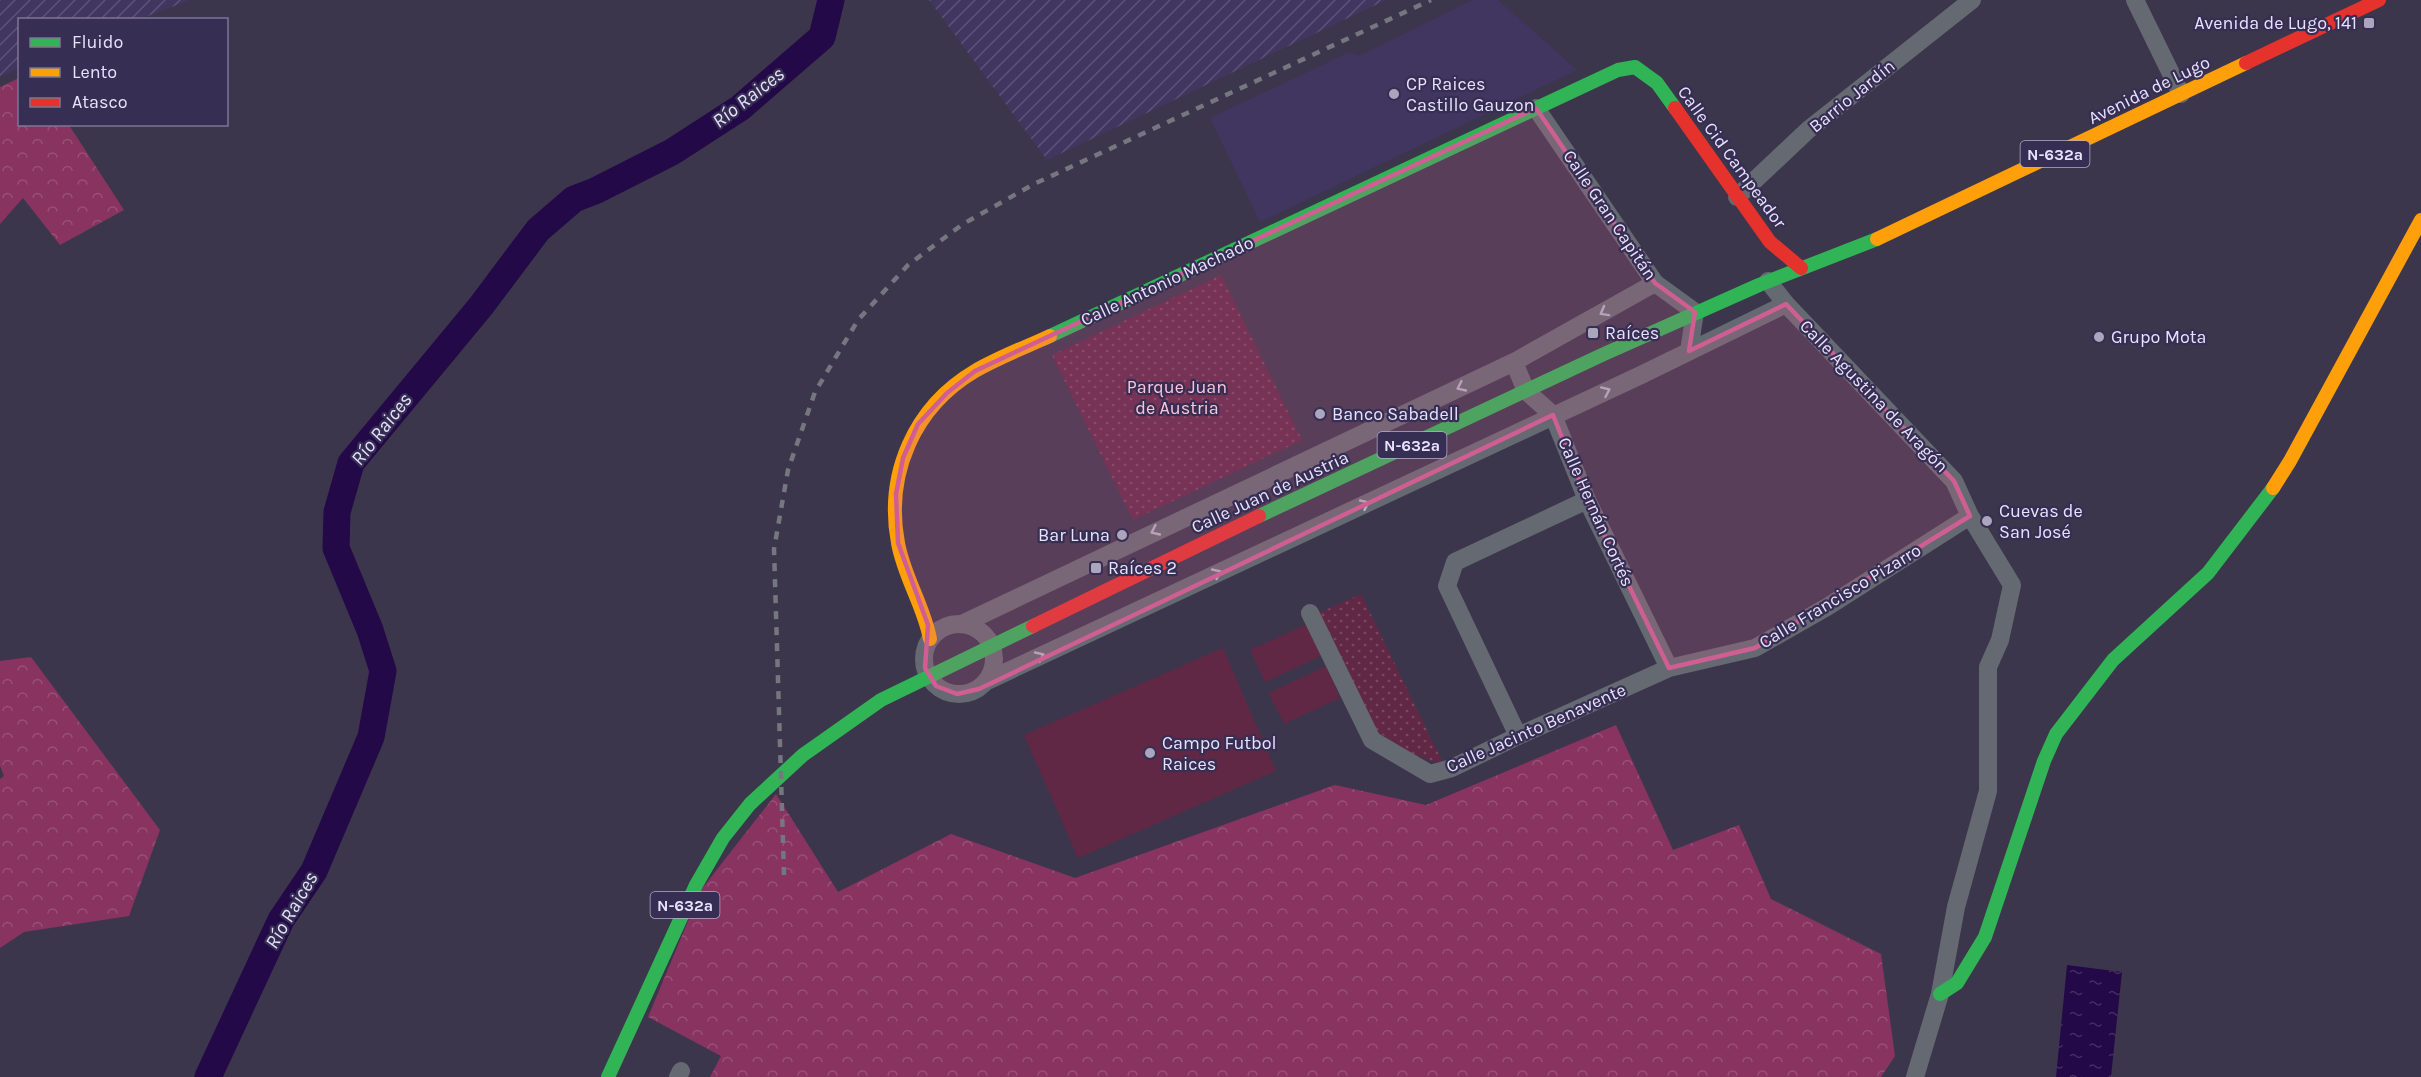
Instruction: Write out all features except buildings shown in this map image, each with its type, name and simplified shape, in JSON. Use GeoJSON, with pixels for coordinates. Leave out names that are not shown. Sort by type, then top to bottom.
{"type":"FeatureCollection","features":[{"type":"Feature","properties":{"kind":"street","name":"Barrio Jardín"},"geometry":{"type":"LineString","coordinates":[[1737,197],[1808,130],[1972,0]]}},
{"type":"Feature","properties":{"kind":"street"},"geometry":{"type":"LineString","coordinates":[[2135,0],[2181,94]]}},
{"type":"Feature","properties":{"kind":"street","name":"Avenida de Lugo"},"geometry":{"type":"LineString","coordinates":[[1768,281],[1873,241],[2379,0]]}},
{"type":"Feature","properties":{"kind":"street","name":"Calle Cid Campeador"},"geometry":{"type":"LineString","coordinates":[[1635,67],[1657,83],[1770,242],[1801,268]]}},
{"type":"Feature","properties":{"kind":"street","name":"Calle Antonio Machado"},"geometry":{"type":"LineString","coordinates":[[928,677],[924,658],[930,639],[928,625],[915,596],[898,543],[896,494],[903,458],[918,424],[947,393],[975,371],[1618,70],[1635,67]]}},
{"type":"Feature","properties":{"kind":"street","name":"Calle Gran Capitán"},"geometry":{"type":"LineString","coordinates":[[1536,108],[1655,283],[1695,312]]}},
{"type":"Feature","properties":{"kind":"street"},"geometry":{"type":"LineString","coordinates":[[1940,994],[1957,983],[1985,937],[2044,761],[2056,734],[2113,660],[2208,573],[2275,485],[2421,219]]}},
{"type":"Feature","properties":{"kind":"street","name":"Calle Agustina de Aragón"},"geometry":{"type":"LineString","coordinates":[[1768,281],[1786,304],[1954,481],[1970,516],[2012,585],[2000,640],[1988,667],[1988,791],[1956,907],[1940,994],[1915,1077]]}},
{"type":"Feature","properties":{"kind":"street","name":"Calle Juan de Austria"},"geometry":{"type":"LineString","coordinates":[[608,1077],[696,880],[734,824],[765,788],[800,757],[846,722],[881,700],[1211,539],[1695,312],[1768,281]]}},
{"type":"Feature","properties":{"kind":"street"},"geometry":{"type":"LineString","coordinates":[[930,639],[944,627],[962,624],[1514,362],[1655,283]]}},
{"type":"Feature","properties":{"kind":"street"},"geometry":{"type":"LineString","coordinates":[[928,677],[946,692],[969,693],[987,681],[1786,304]]}},
{"type":"Feature","properties":{"kind":"street"},"geometry":{"type":"LineString","coordinates":[[1689,351],[1695,312]]}},
{"type":"Feature","properties":{"kind":"street","name":"Calle Hernán Cortés"},"geometry":{"type":"LineString","coordinates":[[1514,362],[1526,392],[1553,415],[1587,500],[1668,668]]}},
{"type":"Feature","properties":{"kind":"street"},"geometry":{"type":"LineString","coordinates":[[1518,736],[1447,586],[1455,562],[1587,500]]}},
{"type":"Feature","properties":{"kind":"street","name":"Calle Francisco Pizarro"},"geometry":{"type":"LineString","coordinates":[[1668,668],[1755,648],[1827,607],[1970,516]]}},
{"type":"Feature","properties":{"kind":"street","name":"Calle Jacinto Benavente"},"geometry":{"type":"LineString","coordinates":[[1310,612],[1372,740],[1430,774],[1452,768],[1668,668]]}},
{"type":"Feature","properties":{"kind":"street"},"geometry":{"type":"LineString","coordinates":[[962,624],[981,631],[992,646],[995,658],[993,670],[987,681]]}},
{"type":"Feature","properties":{"kind":"highlighted area"},"geometry":{"type":"Polygon","coordinates":[[[1536,108],[1655,283],[1695,312],[1689,351],[1786,304],[1954,481],[1970,516],[1755,648],[1669,668],[1587,500],[1553,415],[979,689],[957,694],[936,686],[925,668],[928,625],[898,543],[896,494],[903,458],[918,424],[947,393],[975,371],[1536,108]]]}},
{"type":"Feature","properties":{"kind":"shaded area"},"geometry":{"type":"Polygon","coordinates":[[[0,0],[190,0],[143,18],[18,18],[18,68],[0,77],[0,0]]]}},
{"type":"Feature","properties":{"kind":"shaded area"},"geometry":{"type":"Polygon","coordinates":[[[929,0],[1386,0],[1047,160],[929,0]]]}},
{"type":"Feature","properties":{"kind":"shaded area","name":"CP Raices Castillo Gauzon"},"geometry":{"type":"Polygon","coordinates":[[[1473,0],[1498,0],[1577,70],[1260,222],[1210,118],[1348,53],[1359,56],[1473,0]]]}},
{"type":"Feature","properties":{"kind":"green space"},"geometry":{"type":"Polygon","coordinates":[[[18,78],[18,126],[70,126],[124,210],[60,245],[23,198],[0,224],[0,87],[18,78]]]}},
{"type":"Feature","properties":{"kind":"green space","name":"Parque Juan de Austria"},"geometry":{"type":"Polygon","coordinates":[[[1221,275],[1302,440],[1133,520],[1052,355],[1221,275]]]}},
{"type":"Feature","properties":{"kind":"green space"},"geometry":{"type":"Polygon","coordinates":[[[1361,594],[1444,765],[1415,755],[1376,731],[1319,613],[1361,594]]]}},
{"type":"Feature","properties":{"kind":"green space"},"geometry":{"type":"Polygon","coordinates":[[[1307,624],[1321,656],[1265,682],[1250,650],[1307,624]]]}},
{"type":"Feature","properties":{"kind":"green space","name":"Campo Futbol Raices"},"geometry":{"type":"Polygon","coordinates":[[[1223,648],[1276,771],[1078,858],[1024,735],[1223,648]]]}},
{"type":"Feature","properties":{"kind":"green space"},"geometry":{"type":"Polygon","coordinates":[[[31,657],[160,830],[129,916],[24,932],[0,948],[0,779],[4,776],[0,766],[0,661],[31,657]]]}},
{"type":"Feature","properties":{"kind":"green space"},"geometry":{"type":"Polygon","coordinates":[[[1326,666],[1340,698],[1284,724],[1269,693],[1326,666]]]}},
{"type":"Feature","properties":{"kind":"green space"},"geometry":{"type":"Polygon","coordinates":[[[1616,725],[1673,850],[1739,825],[1771,899],[1881,954],[1895,1056],[1881,1077],[710,1077],[721,1056],[648,1017],[701,890],[776,794],[838,892],[951,834],[1075,878],[1335,785],[1426,805],[1616,725]]]}},
{"type":"Feature","properties":{"kind":"water"},"geometry":{"type":"Polygon","coordinates":[[[2067,965],[2122,972],[2111,1077],[2056,1077],[2067,965]]]}},
{"type":"Feature","properties":{"kind":"waterway","name":"Río Raices"},"geometry":{"type":"LineString","coordinates":[[208,1077],[281,920],[314,871],[371,737],[383,671],[370,630],[336,548],[337,512],[351,463],[481,306],[538,230],[574,199],[595,191],[672,152],[740,108],[822,37],[831,0]]}},
{"type":"Feature","properties":{"kind":"railway"},"geometry":{"type":"LineString","coordinates":[[784,875],[774,549],[788,470],[815,392],[858,320],[908,265],[963,224],[1034,184],[1431,0]]}},
{"type":"Feature","properties":{"kind":"traffic: fast"},"geometry":{"type":"LineString","coordinates":[[1050,336],[1618,70],[1635,67],[1657,83],[1675,108]]}},
{"type":"Feature","properties":{"kind":"traffic: fast"},"geometry":{"type":"LineString","coordinates":[[1259,516],[1604,354],[1759,285],[1877,239]]}},
{"type":"Feature","properties":{"kind":"traffic: fast"},"geometry":{"type":"LineString","coordinates":[[1940,994],[1957,983],[1985,937],[2044,761],[2056,734],[2113,660],[2208,573],[2273,488]]}},
{"type":"Feature","properties":{"kind":"traffic: fast"},"geometry":{"type":"LineString","coordinates":[[608,1077],[696,885],[723,838],[750,804],[803,755],[881,700],[1033,626]]}},
{"type":"Feature","properties":{"kind":"traffic: slow"},"geometry":{"type":"LineString","coordinates":[[1877,239],[2246,63]]}},
{"type":"Feature","properties":{"kind":"traffic: slow"},"geometry":{"type":"LineString","coordinates":[[2273,488],[2290,461],[2421,220]]}},
{"type":"Feature","properties":{"kind":"traffic: slow"},"geometry":{"type":"LineString","coordinates":[[930,639],[901,556],[895,517],[896,492],[909,445],[920,423],[935,403],[954,386],[984,366],[1050,336]]}},
{"type":"Feature","properties":{"kind":"traffic: jam"},"geometry":{"type":"LineString","coordinates":[[2246,63],[2379,0]]}},
{"type":"Feature","properties":{"kind":"traffic: jam"},"geometry":{"type":"LineString","coordinates":[[1675,108],[1770,242],[1801,268]]}},
{"type":"Feature","properties":{"kind":"traffic: jam"},"geometry":{"type":"LineString","coordinates":[[1033,626],[1259,516]]}},
{"type":"Feature","properties":{"kind":"place","name":"Avenida de Lugo, 141"},"geometry":{"type":"Point","coordinates":[2369,23]}},
{"type":"Feature","properties":{"kind":"place","name":"CP Raices Castillo Gauzon"},"geometry":{"type":"Point","coordinates":[1394,94]}},
{"type":"Feature","properties":{"kind":"place","name":"Raíces"},"geometry":{"type":"Point","coordinates":[1593,333]}},
{"type":"Feature","properties":{"kind":"place","name":"Grupo Mota"},"geometry":{"type":"Point","coordinates":[2099,337]}},
{"type":"Feature","properties":{"kind":"place","name":"Banco Sabadell"},"geometry":{"type":"Point","coordinates":[1320,414]}},
{"type":"Feature","properties":{"kind":"place","name":"Cuevas de San José"},"geometry":{"type":"Point","coordinates":[1987,521]}},
{"type":"Feature","properties":{"kind":"place","name":"Bar Luna"},"geometry":{"type":"Point","coordinates":[1122,535]}},
{"type":"Feature","properties":{"kind":"place","name":"Raíces 2"},"geometry":{"type":"Point","coordinates":[1096,568]}},
{"type":"Feature","properties":{"kind":"place","name":"Campo Futbol Raices"},"geometry":{"type":"Point","coordinates":[1150,753]}}]}
